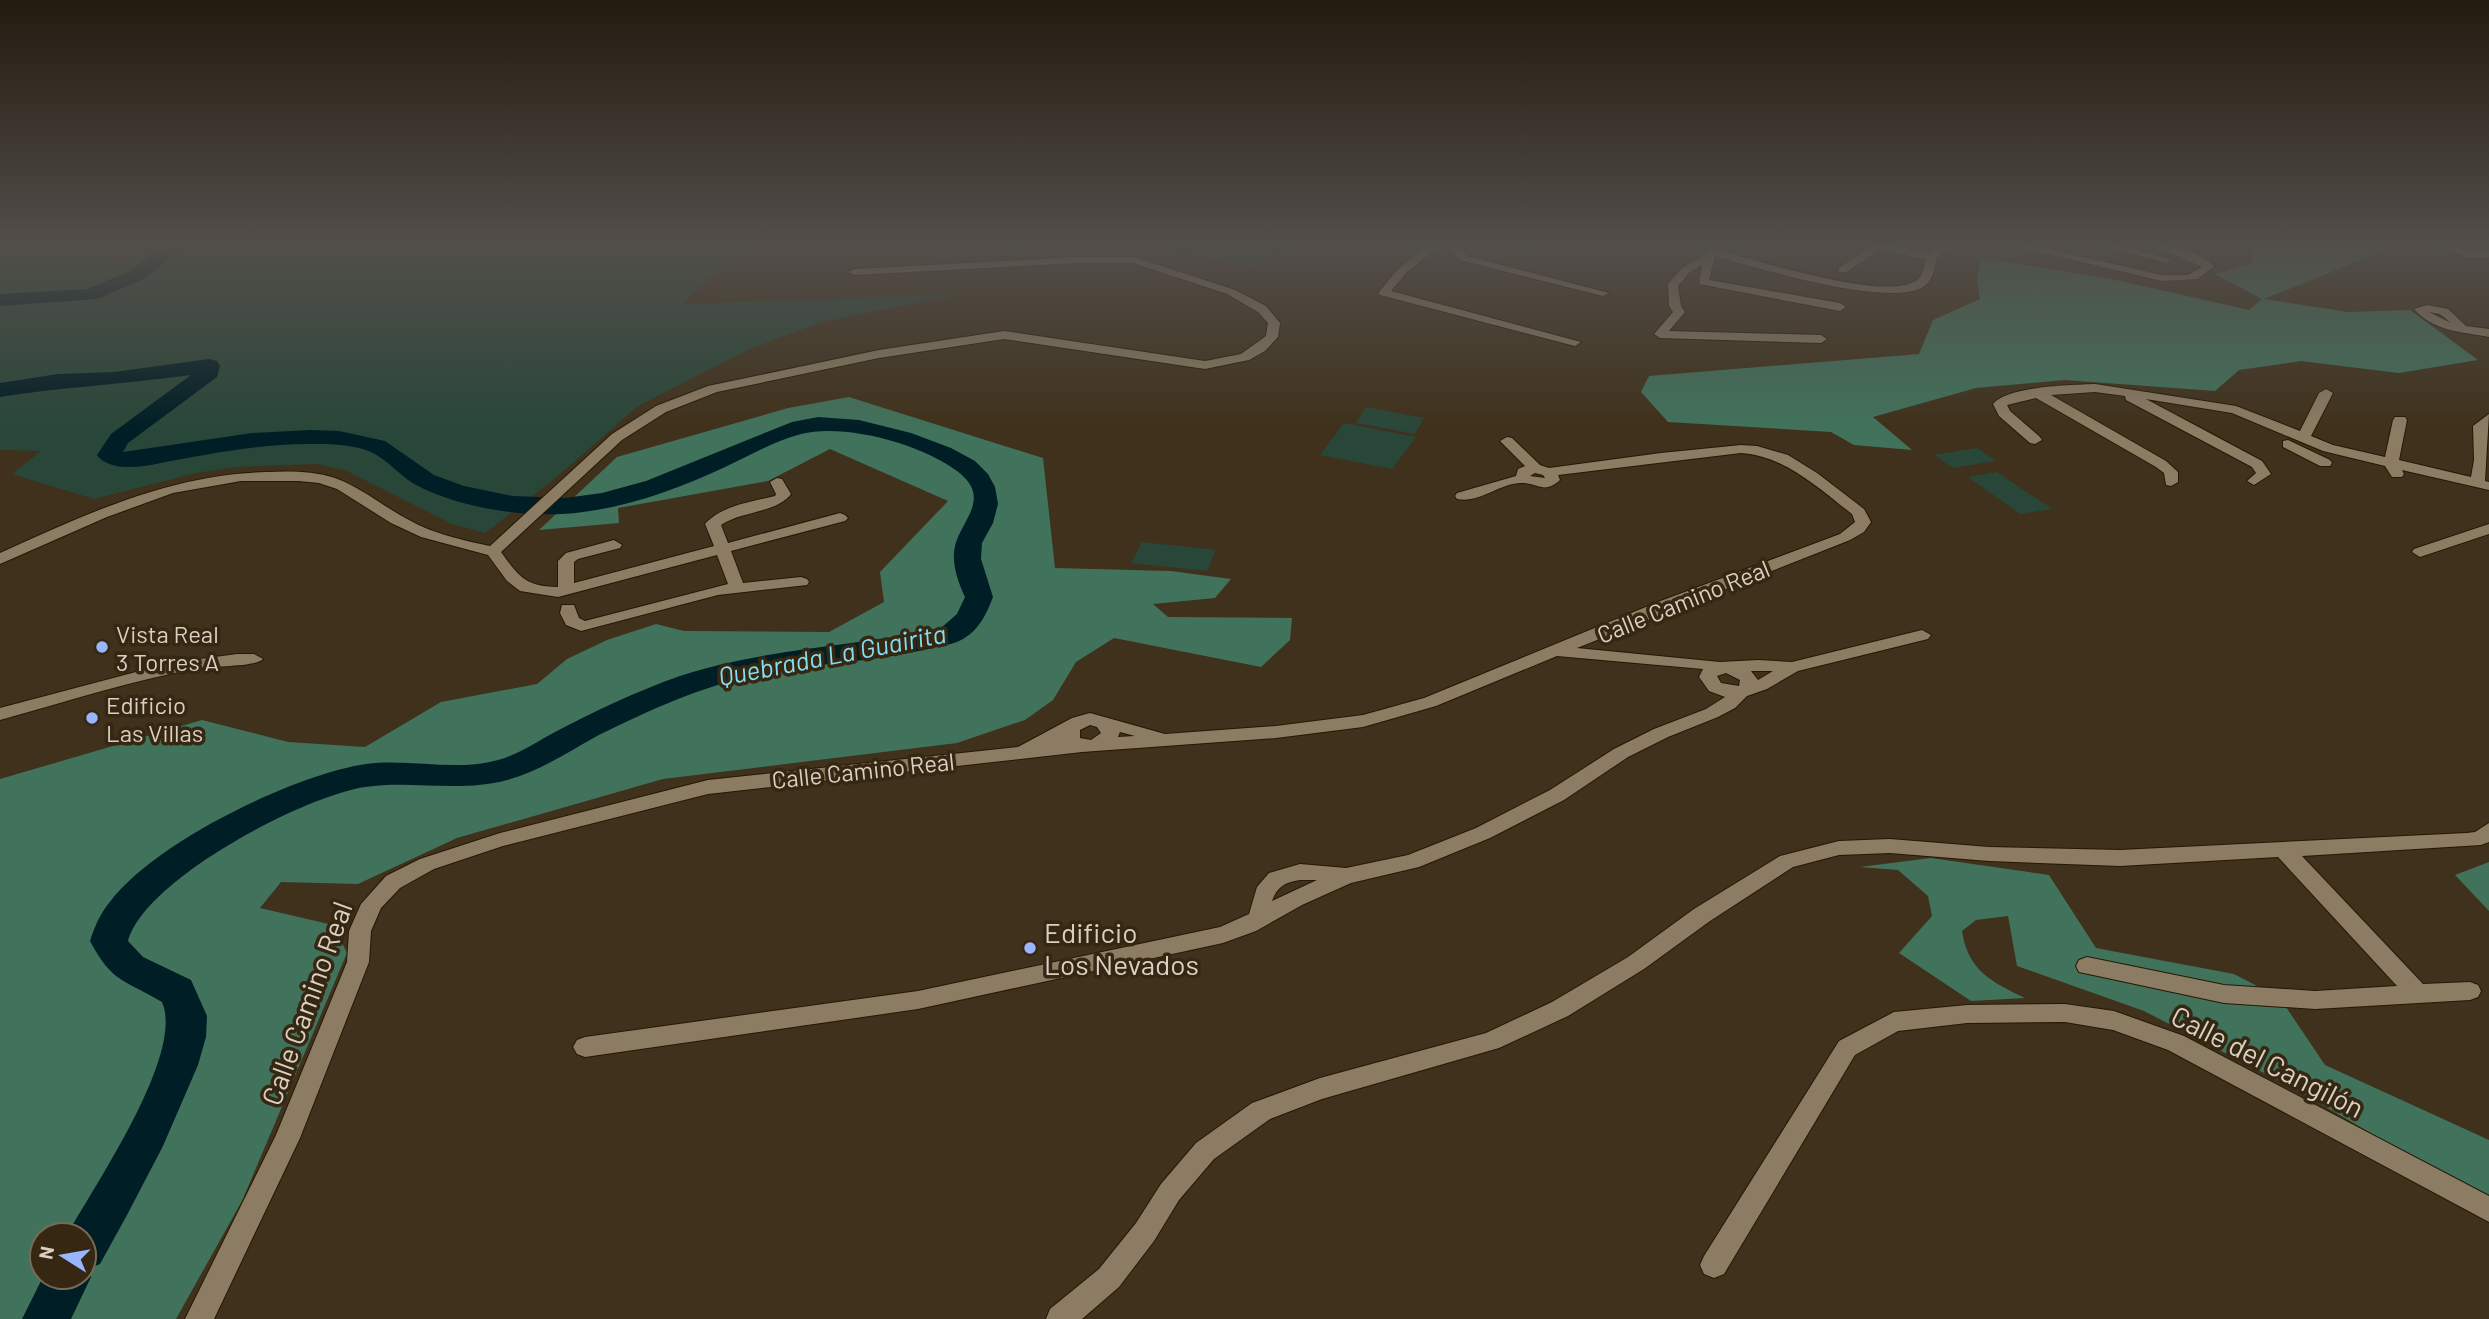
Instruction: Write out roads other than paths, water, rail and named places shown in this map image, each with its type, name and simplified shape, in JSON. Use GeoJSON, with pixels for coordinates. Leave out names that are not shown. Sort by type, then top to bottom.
{"type":"FeatureCollection","features":[{"type":"Feature","properties":{"kind":"street"},"geometry":{"type":"LineString","coordinates":[[493,551],[617,437],[661,409],[713,389],[879,354],[1004,335],[1205,365],[1245,357],[1261,348],[1272,337],[1274,323],[1258,307]]}},
{"type":"Feature","properties":{"kind":"street"},"geometry":{"type":"LineString","coordinates":[[1437,307],[1575,342]]}},
{"type":"Feature","properties":{"kind":"street"},"geometry":{"type":"LineString","coordinates":[[1675,307],[1679,312],[1660,334],[1821,339]]}},
{"type":"Feature","properties":{"kind":"street"},"geometry":{"type":"LineString","coordinates":[[2461,328],[2489,333]]}},
{"type":"Feature","properties":{"kind":"street"},"geometry":{"type":"LineString","coordinates":[[2035,440],[2004,413],[2000,404],[2005,399],[2095,388],[2217,405],[2303,439],[2395,470],[2483,485],[2480,426],[2489,418]]}},
{"type":"Feature","properties":{"kind":"street"},"geometry":{"type":"LineString","coordinates":[[2121,391],[2257,464],[2264,474],[2254,481]]}},
{"type":"Feature","properties":{"kind":"street"},"geometry":{"type":"LineString","coordinates":[[2037,393],[2161,464],[2171,472],[2171,482]]}},
{"type":"Feature","properties":{"kind":"street"},"geometry":{"type":"LineString","coordinates":[[2303,439],[2326,393]]}},
{"type":"Feature","properties":{"kind":"street"},"geometry":{"type":"LineString","coordinates":[[2258,419],[2248,422],[2325,463]]}},
{"type":"Feature","properties":{"kind":"street"},"geometry":{"type":"LineString","coordinates":[[2395,470],[2400,420]]}},
{"type":"Feature","properties":{"kind":"street"},"geometry":{"type":"LineString","coordinates":[[1462,496],[1536,473],[1507,441]]}},
{"type":"Feature","properties":{"kind":"street","name":"Calle Camino Real"},"geometry":{"type":"LineString","coordinates":[[198,1319],[287,1138],[358,962],[360,931],[372,904],[393,882],[427,864],[500,840],[708,787],[1017,753],[1276,732],[1363,721],[1430,702],[1557,652],[1664,606],[1845,537],[1859,529],[1863,522],[1859,512],[1812,476],[1783,458],[1757,450],[1741,449],[1661,457],[1536,473]]}},
{"type":"Feature","properties":{"kind":"street"},"geometry":{"type":"LineString","coordinates":[[0,559],[119,504],[213,480],[263,475],[304,476],[331,482],[428,535],[493,551],[516,585],[523,589],[547,593],[840,518]]}},
{"type":"Feature","properties":{"kind":"street"},"geometry":{"type":"LineString","coordinates":[[737,587],[712,526],[727,514],[780,499],[784,494],[777,482]]}},
{"type":"Feature","properties":{"kind":"street"},"geometry":{"type":"LineString","coordinates":[[2420,552],[2489,529]]}},
{"type":"Feature","properties":{"kind":"street"},"geometry":{"type":"LineString","coordinates":[[566,590],[566,561],[572,556],[614,545]]}},
{"type":"Feature","properties":{"kind":"street"},"geometry":{"type":"LineString","coordinates":[[568,609],[574,624],[585,626],[695,595],[737,587],[801,582]]}},
{"type":"Feature","properties":{"kind":"street"},"geometry":{"type":"LineString","coordinates":[[1717,675],[1758,664],[1792,667],[1922,635]]}},
{"type":"Feature","properties":{"kind":"street"},"geometry":{"type":"LineString","coordinates":[[585,1046],[918,1000],[1206,939],[1248,925],[1259,917],[1346,876],[1412,862],[1483,833],[1558,795],[1621,753],[1729,704],[1751,682],[1745,673],[1717,675],[1674,661],[1557,652]]}},
{"type":"Feature","properties":{"kind":"street"},"geometry":{"type":"LineString","coordinates":[[0,714],[32,702],[195,663],[227,658],[254,659]]}},
{"type":"Feature","properties":{"kind":"street"},"geometry":{"type":"LineString","coordinates":[[1758,664],[1775,679]]}},
{"type":"Feature","properties":{"kind":"street"},"geometry":{"type":"LineString","coordinates":[[1744,691],[1775,679],[1792,667]]}},
{"type":"Feature","properties":{"kind":"street"},"geometry":{"type":"LineString","coordinates":[[1712,713],[1717,675]]}},
{"type":"Feature","properties":{"kind":"street"},"geometry":{"type":"LineString","coordinates":[[1073,725],[1069,738],[1091,746],[1111,734],[1110,728],[1098,720]]}},
{"type":"Feature","properties":{"kind":"street","name":"Calle Camino Real"},"geometry":{"type":"LineString","coordinates":[[1017,753],[1080,721],[1098,720],[1167,739]]}},
{"type":"Feature","properties":{"kind":"street"},"geometry":{"type":"LineString","coordinates":[[1060,1319],[1109,1278],[1145,1232],[1170,1192],[1205,1151],[1261,1111],[1320,1089],[1491,1041],[1548,1014],[1636,963],[1702,915],[1787,861],[1839,848],[1890,846],[1989,854],[2120,858],[2467,840],[2481,838],[2489,830]]}},
{"type":"Feature","properties":{"kind":"street"},"geometry":{"type":"LineString","coordinates":[[2283,849],[2417,993]]}},
{"type":"Feature","properties":{"kind":"street"},"geometry":{"type":"LineString","coordinates":[[2087,965],[2224,994],[2315,1000],[2378,999],[2417,993],[2470,991]]}},
{"type":"Feature","properties":{"kind":"street","name":"Calle del Cangilón"},"geometry":{"type":"LineString","coordinates":[[1714,1265],[1847,1048],[1894,1023],[1967,1014],[2065,1013],[2114,1021],[2176,1043],[2489,1210]]}},
{"type":"Feature","properties":{"kind":"waterway","name":"Quebrada La Guairita"},"geometry":{"type":"LineString","coordinates":[[0,390],[58,381],[114,379],[209,366],[209,372],[119,439],[109,455],[124,460],[252,440],[310,437],[339,439],[376,446],[438,486],[513,504],[565,506],[620,497],[690,473],[777,435],[818,424],[859,427],[924,445],[966,467],[979,480],[985,495],[984,513],[970,540],[967,553],[969,572],[979,597],[968,619],[950,635],[891,647],[770,663],[711,677],[636,705],[528,761],[504,770],[468,776],[381,774],[336,783],[304,794],[232,828],[166,870],[140,891],[120,915],[109,941],[129,967],[177,991],[187,1016],[186,1037],[148,1133],[98,1224]]}},
{"type":"Feature","properties":{"kind":"waterway","name":"Quebrada La Guairita"},"geometry":{"type":"LineString","coordinates":[[46,1319],[61,1291]]}},
{"type":"Feature","properties":{"kind":"place","name":"Vista Real 3 Torres A"},"geometry":{"type":"Point","coordinates":[102,647]}},
{"type":"Feature","properties":{"kind":"place","name":"Edificio Las Villas"},"geometry":{"type":"Point","coordinates":[92,718]}},
{"type":"Feature","properties":{"kind":"place","name":"Edificio Los Nevados"},"geometry":{"type":"Point","coordinates":[1030,948]}}]}
